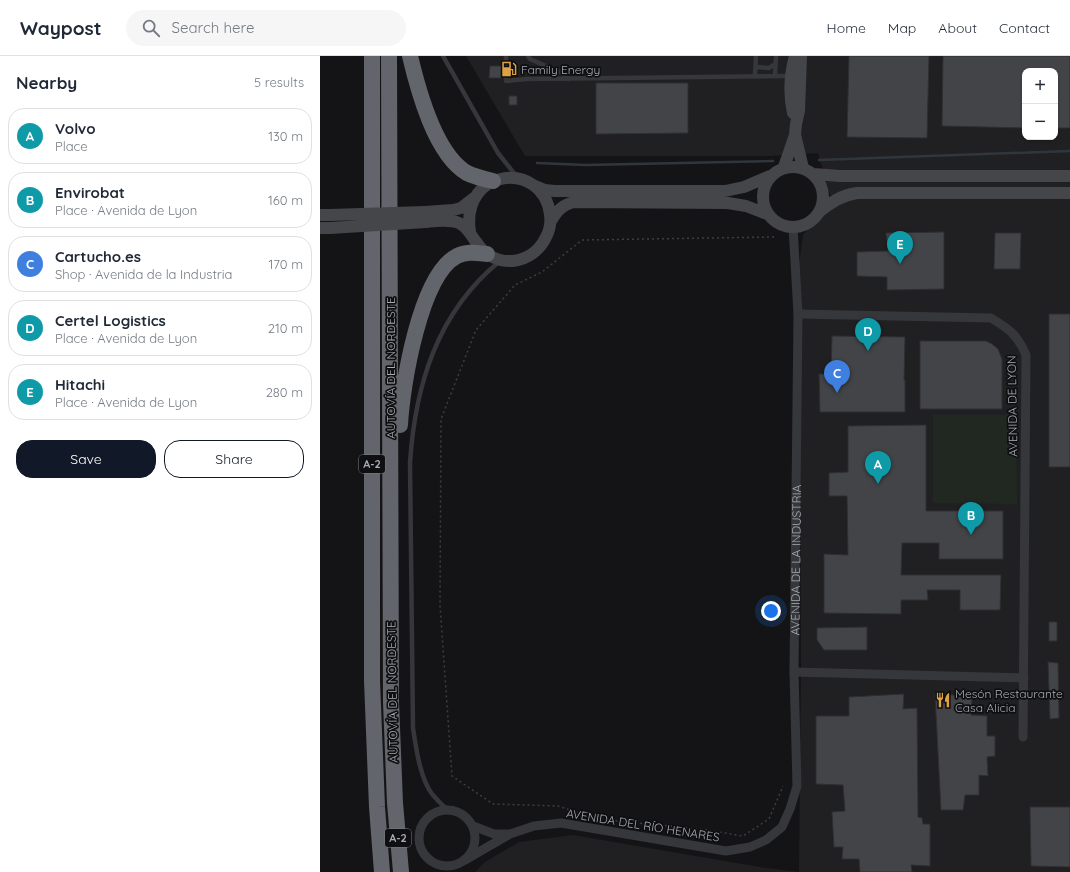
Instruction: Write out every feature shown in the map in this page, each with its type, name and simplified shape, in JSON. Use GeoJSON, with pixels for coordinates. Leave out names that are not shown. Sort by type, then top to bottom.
{"type":"FeatureCollection","features":[{"type":"Feature","properties":{"kind":"highway"},"geometry":{"type":"LineString","coordinates":[[361,56],[363,72],[364,147],[372,181]]}},
{"type":"Feature","properties":{"kind":"highway","name":"AUTOVÍA DEL NORDESTE"},"geometry":{"type":"LineString","coordinates":[[372,56],[372,681],[377,807],[382,872]]}},
{"type":"Feature","properties":{"kind":"highway","name":"AUTOVÍA DEL NORDESTE"},"geometry":{"type":"LineString","coordinates":[[389,56],[391,702],[395,803],[401,872]]}},
{"type":"Feature","properties":{"kind":"highway"},"geometry":{"type":"LineString","coordinates":[[410,56],[423,102],[440,142],[446,152],[457,165],[467,173],[479,178],[493,181]]}},
{"type":"Feature","properties":{"kind":"highway"},"geometry":{"type":"LineString","coordinates":[[391,702],[399,616],[400,429],[407,365],[414,337],[425,306],[437,276],[443,268],[457,256],[465,254],[476,252],[494,257]]}},
{"type":"Feature","properties":{"kind":"main road"},"geometry":{"type":"LineString","coordinates":[[794,56],[791,68],[791,106],[796,130],[808,171],[819,182],[823,192],[823,202],[819,212]]}},
{"type":"Feature","properties":{"kind":"main road"},"geometry":{"type":"LineString","coordinates":[[784,168],[796,130],[799,111],[801,56]]}},
{"type":"Feature","properties":{"kind":"main road"},"geometry":{"type":"LineString","coordinates":[[791,76],[796,78],[795,103],[799,111]]}},
{"type":"Feature","properties":{"kind":"main road"},"geometry":{"type":"LineString","coordinates":[[325,228],[425,217],[461,208],[474,198],[481,189],[493,181],[508,178],[518,178],[545,190],[554,191],[725,191],[744,187],[770,176],[778,170],[795,166],[808,171],[840,176],[1070,176]]}},
{"type":"Feature","properties":{"kind":"main road"},"geometry":{"type":"LineString","coordinates":[[767,214],[763,203],[763,191],[765,183],[770,176]]}},
{"type":"Feature","properties":{"kind":"main road"},"geometry":{"type":"LineString","coordinates":[[532,184],[542,194],[549,207],[551,221]]}},
{"type":"Feature","properties":{"kind":"main road"},"geometry":{"type":"LineString","coordinates":[[474,198],[470,208],[468,220],[470,232],[477,244],[494,257],[513,261],[525,258],[535,252],[543,243],[548,233],[551,221],[561,207],[574,202],[728,203],[741,205],[767,214],[779,224],[786,227],[793,227],[804,225],[813,220],[828,204],[840,197],[857,193],[1070,193]]}},
{"type":"Feature","properties":{"kind":"main road"},"geometry":{"type":"LineString","coordinates":[[325,215],[425,217],[460,224],[470,232]]}},
{"type":"Feature","properties":{"kind":"street","name":"AVENIDA DE LA INDUSTRIA"},"geometry":{"type":"LineString","coordinates":[[726,851],[750,847],[766,840],[782,827],[790,809],[797,786],[794,672],[798,314],[793,227]]}},
{"type":"Feature","properties":{"kind":"street","name":"AVENIDA DE LYON"},"geometry":{"type":"LineString","coordinates":[[798,314],[990,318],[1007,328],[1020,341],[1026,355],[1023,736]]}},
{"type":"Feature","properties":{"kind":"street"},"geometry":{"type":"LineString","coordinates":[[794,672],[1024,678]]}},
{"type":"Feature","properties":{"kind":"street"},"geometry":{"type":"LineString","coordinates":[[423,852],[428,859],[435,864],[444,866],[461,865],[472,853],[475,845],[476,835],[473,826],[463,814],[456,811],[448,810],[429,816],[419,833],[419,843],[423,852],[432,872]]}},
{"type":"Feature","properties":{"kind":"street","name":"AVENIDA DEL RÍO HENARES"},"geometry":{"type":"LineString","coordinates":[[461,865],[510,834],[534,826],[561,823],[726,851]]}},
{"type":"Feature","properties":{"kind":"street","name":"AVENIDA DEL RÍO HENARES"},"geometry":{"type":"LineString","coordinates":[[473,826],[494,834],[510,834]]}},
{"type":"Feature","properties":{"kind":"lane"},"geometry":{"type":"LineString","coordinates":[[443,56],[498,153],[518,178]]}},
{"type":"Feature","properties":{"kind":"lane"},"geometry":{"type":"LineString","coordinates":[[506,56],[506,81],[791,76]]}},
{"type":"Feature","properties":{"kind":"lane"},"geometry":{"type":"LineString","coordinates":[[528,56],[530,59],[562,73],[569,79]]}},
{"type":"Feature","properties":{"kind":"lane"},"geometry":{"type":"LineString","coordinates":[[755,76],[756,56]]}},
{"type":"Feature","properties":{"kind":"lane"},"geometry":{"type":"LineString","coordinates":[[775,76],[776,56]]}},
{"type":"Feature","properties":{"kind":"lane"},"geometry":{"type":"LineString","coordinates":[[756,67],[769,68],[775,64]]}},
{"type":"Feature","properties":{"kind":"lane"},"geometry":{"type":"LineString","coordinates":[[448,810],[432,794],[427,785],[418,757],[413,728],[410,463],[413,427],[429,362],[442,333],[470,291],[482,278],[494,257]]}},
{"type":"Feature","properties":{"kind":"path"},"geometry":{"type":"LineString","coordinates":[[774,237],[582,240],[542,272],[515,285],[476,330],[441,419],[440,605],[452,776],[493,804],[558,806],[597,819],[743,836],[769,819],[783,786]]}},
{"type":"Feature","properties":{"kind":"shaded area"},"geometry":{"type":"Polygon","coordinates":[[[466,56],[1070,56],[1070,872],[799,872],[801,666],[799,265],[803,235],[832,201],[818,153],[771,156],[525,156],[466,56]]]}},
{"type":"Feature","properties":{"kind":"shaded area"},"geometry":{"type":"Polygon","coordinates":[[[933,415],[1016,415],[1017,504],[933,503],[933,415]]]}},
{"type":"Feature","properties":{"kind":"shaded area"},"geometry":{"type":"Polygon","coordinates":[[[573,835],[766,868],[799,872],[475,872],[485,862],[519,842],[573,835]]]}},
{"type":"Feature","properties":{"kind":"building"},"geometry":{"type":"Polygon","coordinates":[[[849,56],[929,56],[927,138],[847,137],[849,56]]]}},
{"type":"Feature","properties":{"kind":"building"},"geometry":{"type":"Polygon","coordinates":[[[943,56],[1070,56],[1070,128],[1058,128],[1058,68],[1022,68],[1022,128],[942,126],[943,56]]]}},
{"type":"Feature","properties":{"kind":"building"},"geometry":{"type":"Polygon","coordinates":[[[490,66],[502,66],[502,78],[489,78],[490,66]]]}},
{"type":"Feature","properties":{"kind":"building"},"geometry":{"type":"Polygon","coordinates":[[[596,83],[688,83],[688,133],[596,134],[596,83]]]}},
{"type":"Feature","properties":{"kind":"building"},"geometry":{"type":"Polygon","coordinates":[[[509,96],[517,96],[517,105],[509,105],[509,96]]]}},
{"type":"Feature","properties":{"kind":"building"},"geometry":{"type":"Polygon","coordinates":[[[944,232],[944,289],[887,290],[887,277],[857,276],[857,252],[888,251],[886,233],[944,232]]]}},
{"type":"Feature","properties":{"kind":"building"},"geometry":{"type":"Polygon","coordinates":[[[995,233],[1021,233],[1020,269],[994,269],[995,233]]]}},
{"type":"Feature","properties":{"kind":"building"},"geometry":{"type":"Polygon","coordinates":[[[1049,314],[1070,314],[1070,467],[1049,467],[1049,314]]]}},
{"type":"Feature","properties":{"kind":"building"},"geometry":{"type":"Polygon","coordinates":[[[832,336],[905,337],[905,412],[820,412],[819,374],[831,374],[832,336]]]}},
{"type":"Feature","properties":{"kind":"building"},"geometry":{"type":"Polygon","coordinates":[[[920,341],[986,341],[992,344],[998,349],[1002,359],[1002,409],[920,409],[920,341]]]}},
{"type":"Feature","properties":{"kind":"building"},"geometry":{"type":"Polygon","coordinates":[[[926,425],[926,511],[1003,511],[1003,559],[939,559],[939,543],[902,543],[901,575],[1001,575],[1000,610],[960,610],[960,590],[927,590],[928,600],[901,600],[901,614],[824,613],[824,554],[848,555],[847,496],[829,496],[829,473],[848,472],[848,426],[926,425]]]}},
{"type":"Feature","properties":{"kind":"building"},"geometry":{"type":"Polygon","coordinates":[[[1049,622],[1057,622],[1057,641],[1049,641],[1049,622]]]}},
{"type":"Feature","properties":{"kind":"building"},"geometry":{"type":"Polygon","coordinates":[[[867,627],[867,650],[824,650],[817,640],[817,628],[867,627]]]}},
{"type":"Feature","properties":{"kind":"building"},"geometry":{"type":"Polygon","coordinates":[[[1048,662],[1058,663],[1059,718],[1050,719],[1048,662]]]}},
{"type":"Feature","properties":{"kind":"building"},"geometry":{"type":"Polygon","coordinates":[[[904,694],[903,709],[917,708],[918,817],[922,818],[923,824],[930,824],[930,866],[911,865],[912,872],[860,872],[859,859],[842,859],[843,847],[834,847],[832,812],[845,811],[843,785],[816,784],[816,716],[849,716],[849,697],[904,694]]]}},
{"type":"Feature","properties":{"kind":"building"},"geometry":{"type":"Polygon","coordinates":[[[935,694],[972,696],[971,715],[987,716],[987,736],[995,736],[995,756],[987,757],[988,776],[979,775],[979,795],[965,795],[963,810],[941,810],[935,694]]]}},
{"type":"Feature","properties":{"kind":"building"},"geometry":{"type":"Polygon","coordinates":[[[1030,807],[1070,807],[1070,867],[1031,866],[1030,807]]]}},
{"type":"Feature","properties":{"kind":"waterway"},"geometry":{"type":"LineString","coordinates":[[819,160],[1070,151]]}},
{"type":"Feature","properties":{"kind":"waterway"},"geometry":{"type":"LineString","coordinates":[[537,163],[586,165],[773,161]]}},
{"type":"Feature","properties":{"kind":"place","name":"Family Energy"},"geometry":{"type":"Point","coordinates":[509,69]}},
{"type":"Feature","properties":{"kind":"place","name":"Hitachi"},"geometry":{"type":"Point","coordinates":[900,264]}},
{"type":"Feature","properties":{"kind":"place","name":"Certel Logistics"},"geometry":{"type":"Point","coordinates":[868,351]}},
{"type":"Feature","properties":{"kind":"place","name":"Cartucho.es"},"geometry":{"type":"Point","coordinates":[837,393]}},
{"type":"Feature","properties":{"kind":"place","name":"Volvo"},"geometry":{"type":"Point","coordinates":[878,484]}},
{"type":"Feature","properties":{"kind":"place","name":"Envirobat"},"geometry":{"type":"Point","coordinates":[971,535]}},
{"type":"Feature","properties":{"kind":"place","name":"Mesón Restaurante Casa Alicia"},"geometry":{"type":"Point","coordinates":[943,700]}}]}
